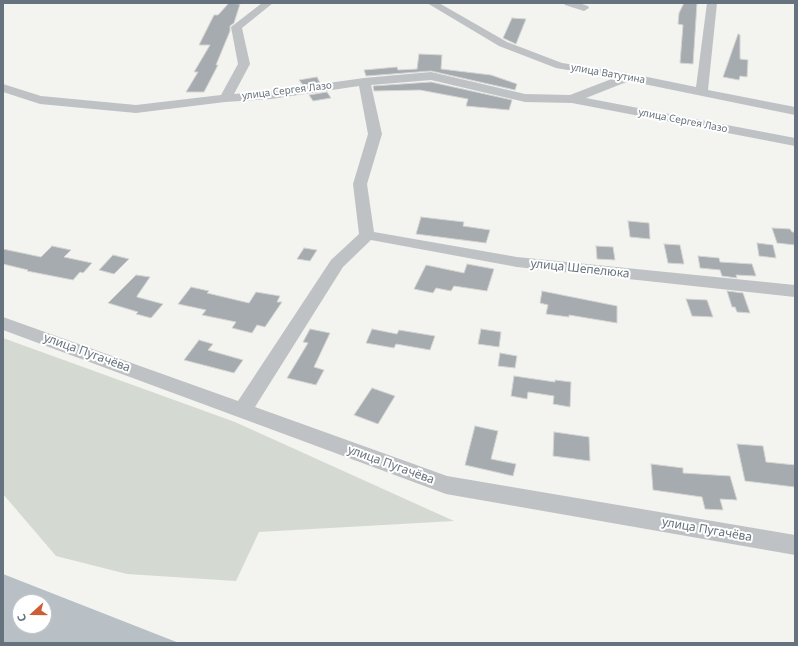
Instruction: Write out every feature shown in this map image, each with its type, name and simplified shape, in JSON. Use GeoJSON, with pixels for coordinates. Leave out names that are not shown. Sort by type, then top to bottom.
{"type":"FeatureCollection","features":[{"type":"Feature","properties":{"kind":"street"},"geometry":{"type":"LineString","coordinates":[[225,98],[244,64],[236,27],[268,3]]}},
{"type":"Feature","properties":{"kind":"street","name":"улица Ватутина"},"geometry":{"type":"LineString","coordinates":[[432,3],[503,44],[560,66],[628,77],[795,111]]}},
{"type":"Feature","properties":{"kind":"street"},"geometry":{"type":"LineString","coordinates":[[569,3],[584,8]]}},
{"type":"Feature","properties":{"kind":"street"},"geometry":{"type":"LineString","coordinates":[[702,92],[712,3]]}},
{"type":"Feature","properties":{"kind":"street","name":"улица Сергея Лазо"},"geometry":{"type":"LineString","coordinates":[[3,88],[40,100],[136,110],[225,98],[271,95],[364,82],[431,76],[525,98],[572,99],[795,142]]}},
{"type":"Feature","properties":{"kind":"street","name":"улица Сергея Лазо"},"geometry":{"type":"LineString","coordinates":[[572,99],[628,77]]}},
{"type":"Feature","properties":{"kind":"street"},"geometry":{"type":"LineString","coordinates":[[242,410],[338,264],[367,235],[360,184],[375,134],[364,82]]}},
{"type":"Feature","properties":{"kind":"street","name":"улица Шепелюка"},"geometry":{"type":"LineString","coordinates":[[367,235],[518,262],[795,291]]}},
{"type":"Feature","properties":{"kind":"street","name":"улица Пугачёва"},"geometry":{"type":"LineString","coordinates":[[3,323],[446,485],[795,545]]}},
{"type":"Feature","properties":{"kind":"shaded area"},"geometry":{"type":"Polygon","coordinates":[[[3,338],[235,422],[454,521],[259,532],[236,581],[127,574],[56,556],[3,494],[3,338]]]}},
{"type":"Feature","properties":{"kind":"shaded area"},"geometry":{"type":"Polygon","coordinates":[[[3,574],[179,643],[3,643],[3,574]]]}},
{"type":"Feature","properties":{"kind":"building"},"geometry":{"type":"Polygon","coordinates":[[[229,3],[240,4],[234,23],[230,26],[230,31],[216,65],[218,65],[204,92],[186,92],[198,72],[194,72],[210,45],[199,45],[214,15],[218,15],[229,3]]]}},
{"type":"Feature","properties":{"kind":"building"},"geometry":{"type":"Polygon","coordinates":[[[684,3],[697,3],[693,64],[680,63],[683,25],[678,24],[679,13],[684,3]]]}},
{"type":"Feature","properties":{"kind":"building"},"geometry":{"type":"Polygon","coordinates":[[[512,18],[526,19],[516,44],[503,38],[512,18]]]}},
{"type":"Feature","properties":{"kind":"building"},"geometry":{"type":"Polygon","coordinates":[[[738,34],[740,35],[740,59],[748,60],[747,77],[740,76],[739,80],[723,77],[738,34]]]}},
{"type":"Feature","properties":{"kind":"building"},"geometry":{"type":"Polygon","coordinates":[[[419,54],[442,55],[441,69],[491,75],[517,84],[515,90],[431,71],[366,76],[364,70],[397,67],[398,70],[417,69],[419,54]]]}},
{"type":"Feature","properties":{"kind":"building"},"geometry":{"type":"Polygon","coordinates":[[[317,77],[320,83],[303,85],[299,80],[317,77]]]}},
{"type":"Feature","properties":{"kind":"building"},"geometry":{"type":"Polygon","coordinates":[[[431,82],[512,100],[509,110],[466,106],[468,99],[420,90],[374,91],[373,86],[431,82]]]}},
{"type":"Feature","properties":{"kind":"building"},"geometry":{"type":"Polygon","coordinates":[[[327,92],[331,98],[313,101],[309,95],[327,92]]]}},
{"type":"Feature","properties":{"kind":"building"},"geometry":{"type":"Polygon","coordinates":[[[421,217],[464,222],[463,226],[490,230],[486,243],[416,234],[421,217]]]}},
{"type":"Feature","properties":{"kind":"building"},"geometry":{"type":"Polygon","coordinates":[[[628,221],[649,223],[650,239],[630,237],[628,221]]]}},
{"type":"Feature","properties":{"kind":"building"},"geometry":{"type":"Polygon","coordinates":[[[772,228],[790,229],[792,232],[795,232],[795,245],[777,243],[772,228]]]}},
{"type":"Feature","properties":{"kind":"building"},"geometry":{"type":"Polygon","coordinates":[[[757,243],[773,245],[776,258],[759,256],[757,243]]]}},
{"type":"Feature","properties":{"kind":"building"},"geometry":{"type":"Polygon","coordinates":[[[664,244],[680,245],[684,264],[668,263],[664,244]]]}},
{"type":"Feature","properties":{"kind":"building"},"geometry":{"type":"Polygon","coordinates":[[[52,246],[71,250],[64,257],[92,263],[83,273],[80,272],[73,280],[27,271],[28,270],[3,264],[3,249],[41,257],[52,246]]]}},
{"type":"Feature","properties":{"kind":"building"},"geometry":{"type":"Polygon","coordinates":[[[596,246],[613,247],[615,260],[597,259],[596,246]]]}},
{"type":"Feature","properties":{"kind":"building"},"geometry":{"type":"Polygon","coordinates":[[[304,248],[317,250],[310,261],[297,259],[304,248]]]}},
{"type":"Feature","properties":{"kind":"building"},"geometry":{"type":"Polygon","coordinates":[[[113,255],[129,259],[114,274],[99,270],[113,255]]]}},
{"type":"Feature","properties":{"kind":"building"},"geometry":{"type":"Polygon","coordinates":[[[698,256],[719,258],[720,262],[752,264],[756,276],[736,275],[737,278],[722,276],[720,270],[700,268],[698,256]]]}},
{"type":"Feature","properties":{"kind":"building"},"geometry":{"type":"Polygon","coordinates":[[[467,264],[494,269],[487,291],[454,286],[451,291],[436,288],[433,293],[414,289],[426,265],[464,273],[467,264]]]}},
{"type":"Feature","properties":{"kind":"building"},"geometry":{"type":"Polygon","coordinates":[[[136,275],[150,277],[137,297],[163,304],[151,318],[136,314],[138,312],[108,303],[136,275]]]}},
{"type":"Feature","properties":{"kind":"building"},"geometry":{"type":"Polygon","coordinates":[[[191,287],[209,291],[207,293],[249,303],[256,292],[280,296],[277,302],[282,302],[265,327],[257,325],[252,333],[232,328],[236,322],[202,315],[206,310],[178,304],[191,287]]]}},
{"type":"Feature","properties":{"kind":"building"},"geometry":{"type":"Polygon","coordinates":[[[542,291],[617,306],[617,323],[569,315],[569,317],[546,314],[548,305],[540,303],[542,291]]]}},
{"type":"Feature","properties":{"kind":"building"},"geometry":{"type":"Polygon","coordinates":[[[727,291],[743,293],[750,313],[737,312],[735,307],[732,307],[727,291]]]}},
{"type":"Feature","properties":{"kind":"building"},"geometry":{"type":"Polygon","coordinates":[[[686,299],[707,300],[713,317],[692,316],[686,299]]]}},
{"type":"Feature","properties":{"kind":"building"},"geometry":{"type":"Polygon","coordinates":[[[310,329],[330,333],[314,367],[324,370],[316,385],[287,378],[308,343],[303,342],[310,329]]]}},
{"type":"Feature","properties":{"kind":"building"},"geometry":{"type":"Polygon","coordinates":[[[372,329],[397,334],[399,330],[435,336],[430,350],[396,344],[394,348],[366,343],[372,329]]]}},
{"type":"Feature","properties":{"kind":"building"},"geometry":{"type":"Polygon","coordinates":[[[481,329],[501,332],[499,347],[478,344],[481,329]]]}},
{"type":"Feature","properties":{"kind":"building"},"geometry":{"type":"Polygon","coordinates":[[[199,340],[213,344],[208,350],[243,360],[234,373],[184,360],[199,340]]]}},
{"type":"Feature","properties":{"kind":"building"},"geometry":{"type":"Polygon","coordinates":[[[500,353],[517,356],[515,368],[498,366],[500,353]]]}},
{"type":"Feature","properties":{"kind":"building"},"geometry":{"type":"Polygon","coordinates":[[[514,376],[555,382],[555,380],[571,382],[570,407],[553,404],[554,396],[528,392],[527,399],[511,396],[514,376]]]}},
{"type":"Feature","properties":{"kind":"building"},"geometry":{"type":"Polygon","coordinates":[[[372,388],[395,396],[378,424],[354,415],[372,388]]]}},
{"type":"Feature","properties":{"kind":"building"},"geometry":{"type":"Polygon","coordinates":[[[475,426],[498,431],[491,459],[516,464],[513,476],[465,465],[475,426]]]}},
{"type":"Feature","properties":{"kind":"building"},"geometry":{"type":"Polygon","coordinates":[[[554,432],[589,437],[590,461],[553,456],[554,432]]]}},
{"type":"Feature","properties":{"kind":"building"},"geometry":{"type":"Polygon","coordinates":[[[737,444],[763,446],[766,462],[795,465],[795,487],[745,481],[737,444]]]}},
{"type":"Feature","properties":{"kind":"building"},"geometry":{"type":"Polygon","coordinates":[[[651,464],[683,468],[683,473],[730,476],[737,500],[720,499],[723,510],[705,509],[702,497],[653,490],[651,464]]]}}]}
